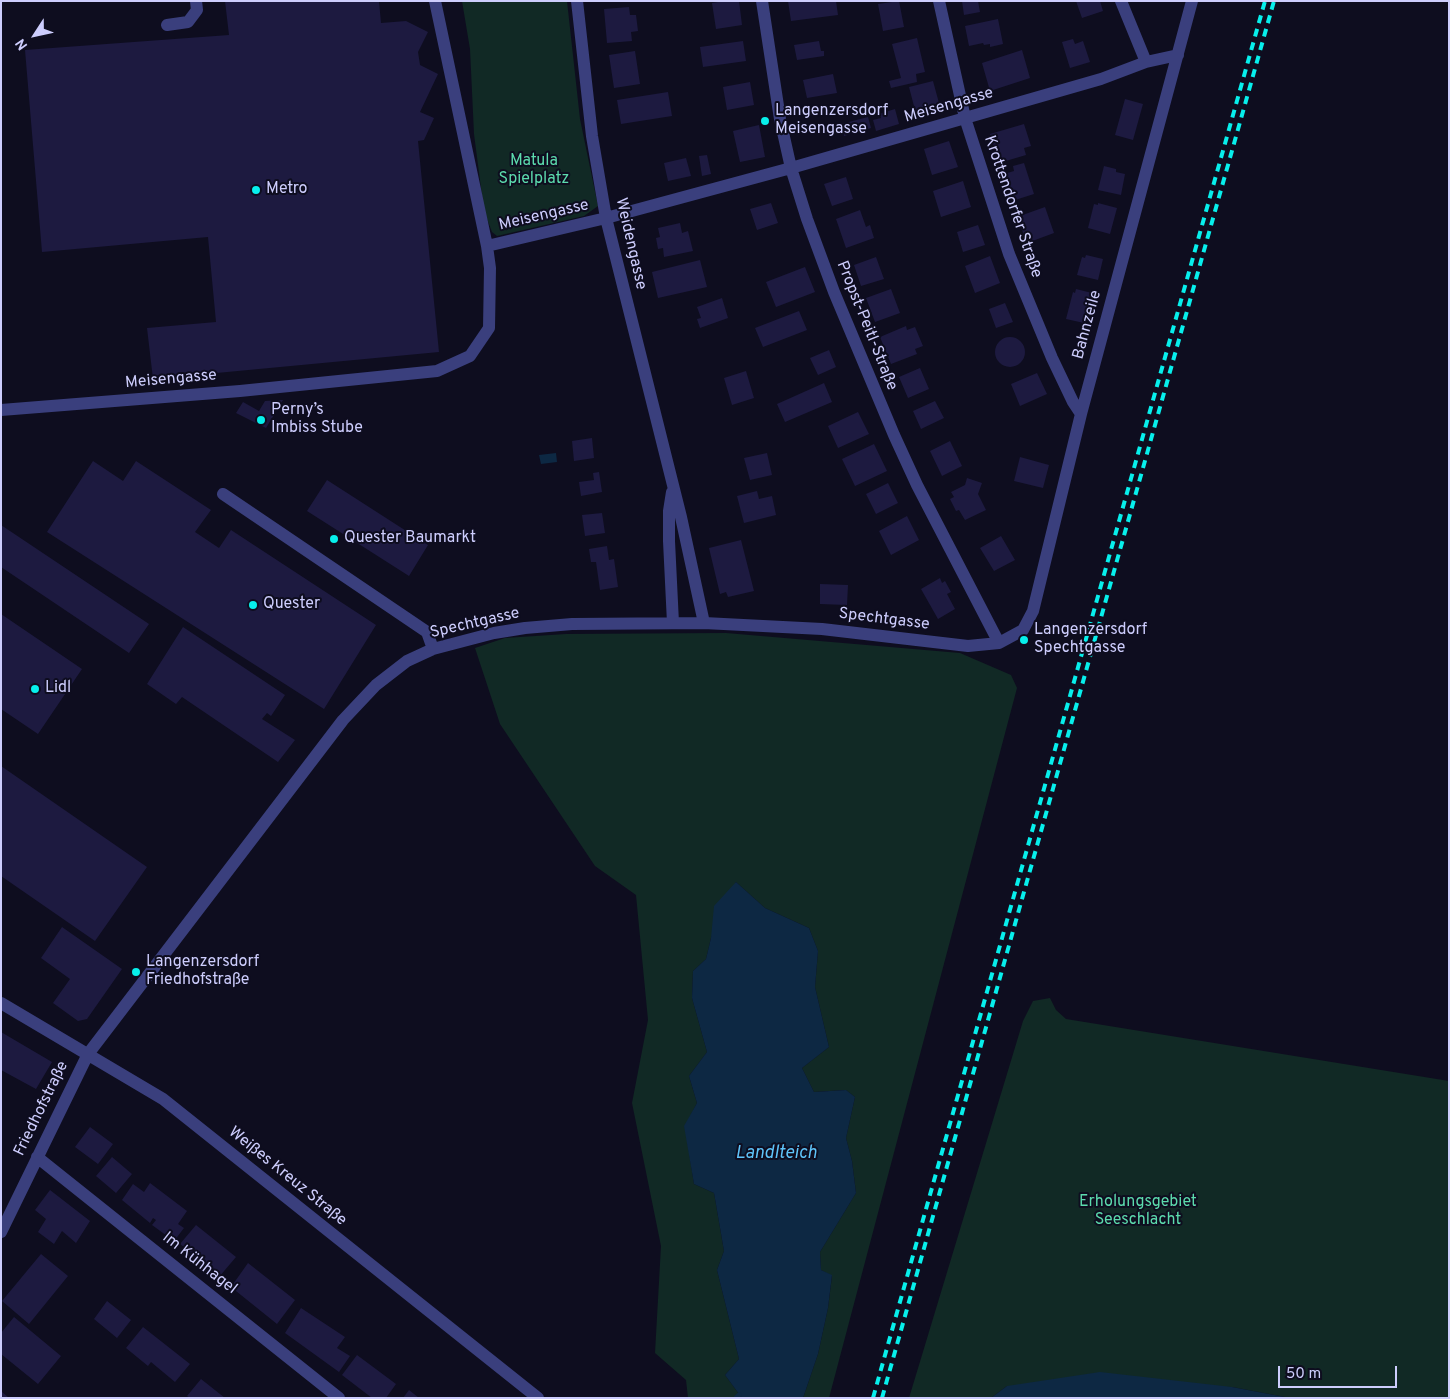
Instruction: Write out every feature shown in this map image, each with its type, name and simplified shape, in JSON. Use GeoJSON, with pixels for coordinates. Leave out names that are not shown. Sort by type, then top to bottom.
{"type":"FeatureCollection","features":[{"type":"Feature","properties":{"kind":"street"},"geometry":{"type":"LineString","coordinates":[[167,25],[188,22],[197,10],[196,1]]}},
{"type":"Feature","properties":{"kind":"street"},"geometry":{"type":"LineString","coordinates":[[435,1],[488,246]]}},
{"type":"Feature","properties":{"kind":"street","name":"Weidengasse"},"geometry":{"type":"LineString","coordinates":[[577,1],[592,136],[606,218],[696,579],[704,623]]}},
{"type":"Feature","properties":{"kind":"street","name":"Propst-Peitl-Straße"},"geometry":{"type":"LineString","coordinates":[[762,1],[780,119],[791,168],[807,219],[834,292],[894,435],[917,485],[999,642]]}},
{"type":"Feature","properties":{"kind":"street","name":"Krottendorfer Straße"},"geometry":{"type":"LineString","coordinates":[[939,1],[965,118],[986,186],[1025,296],[1052,358],[1073,402],[1081,414]]}},
{"type":"Feature","properties":{"kind":"street"},"geometry":{"type":"LineString","coordinates":[[1121,1],[1146,62]]}},
{"type":"Feature","properties":{"kind":"street","name":"Bahnzeile"},"geometry":{"type":"LineString","coordinates":[[999,642],[1019,633],[1026,627],[1031,617],[1081,414],[1192,1]]}},
{"type":"Feature","properties":{"kind":"street","name":"Meisengasse"},"geometry":{"type":"LineString","coordinates":[[1,410],[240,391],[437,371],[470,356],[489,328],[490,268],[488,246],[606,218],[791,168],[1101,79],[1146,62],[1178,54]]}},
{"type":"Feature","properties":{"kind":"street","name":"Weidengasse"},"geometry":{"type":"LineString","coordinates":[[673,490],[669,511],[673,623]]}},
{"type":"Feature","properties":{"kind":"street"},"geometry":{"type":"LineString","coordinates":[[223,494],[427,632],[433,649]]}},
{"type":"Feature","properties":{"kind":"street","name":"Spechtgasse"},"geometry":{"type":"LineString","coordinates":[[88,1054],[350,711],[396,669],[433,649],[485,635],[525,628],[673,623],[831,630],[968,646],[999,642]]}},
{"type":"Feature","properties":{"kind":"street","name":"Weißes Kreuz Straße"},"geometry":{"type":"LineString","coordinates":[[1,1003],[163,1099],[538,1398]]}},
{"type":"Feature","properties":{"kind":"street","name":"Friedhofstraße"},"geometry":{"type":"LineString","coordinates":[[1,1232],[88,1054]]}},
{"type":"Feature","properties":{"kind":"street","name":"Im Kühhagel"},"geometry":{"type":"LineString","coordinates":[[38,1157],[340,1398]]}},
{"type":"Feature","properties":{"kind":"green space","name":"Matula Spielplatz"},"geometry":{"type":"Polygon","coordinates":[[[462,1],[567,1],[580,119],[598,206],[584,216],[497,236],[492,232],[484,211],[474,134],[470,49],[462,1]]]}},
{"type":"Feature","properties":{"kind":"green space"},"geometry":{"type":"Polygon","coordinates":[[[726,633],[960,653],[1011,675],[1017,688],[829,1398],[803,1398],[818,1354],[828,1308],[832,1276],[821,1270],[820,1252],[856,1193],[852,1161],[846,1138],[855,1097],[846,1090],[814,1092],[802,1068],[829,1047],[815,987],[818,951],[809,928],[765,908],[736,882],[711,938],[706,959],[693,971],[692,998],[707,1052],[689,1076],[697,1103],[685,1126],[694,1184],[714,1193],[724,1251],[717,1270],[739,1359],[725,1375],[742,1398],[688,1398],[686,1380],[655,1353],[661,1246],[632,1103],[648,1020],[636,895],[595,866],[500,724],[475,648],[505,638],[566,634],[726,633]]]}},
{"type":"Feature","properties":{"kind":"green space","name":"Erholungsgebiet Seeschlacht"},"geometry":{"type":"Polygon","coordinates":[[[1050,998],[1056,1010],[1066,1019],[1449,1081],[1449,1398],[1290,1398],[1232,1387],[1007,1386],[991,1398],[909,1398],[1023,1021],[1033,1001],[1050,998]]]}},
{"type":"Feature","properties":{"kind":"water"},"geometry":{"type":"Polygon","coordinates":[[[556,453],[557,462],[541,464],[539,455],[556,453]]]}},
{"type":"Feature","properties":{"kind":"water","name":"Landlteich"},"geometry":{"type":"Polygon","coordinates":[[[736,882],[765,908],[809,928],[818,951],[815,987],[829,1047],[802,1068],[814,1092],[846,1090],[855,1097],[846,1138],[852,1161],[856,1193],[820,1252],[821,1270],[832,1275],[828,1308],[818,1354],[803,1398],[742,1398],[725,1375],[739,1359],[717,1270],[724,1251],[714,1193],[694,1184],[684,1126],[697,1103],[689,1076],[707,1052],[692,998],[693,971],[706,959],[711,938],[714,906],[736,882]]]}},
{"type":"Feature","properties":{"kind":"water"},"geometry":{"type":"Polygon","coordinates":[[[1100,1372],[1232,1387],[1290,1398],[991,1398],[1007,1386],[1100,1372]]]}},
{"type":"Feature","properties":{"kind":"building","name":"Metro"},"geometry":{"type":"Polygon","coordinates":[[[225,1],[379,1],[381,23],[406,21],[428,32],[418,52],[420,65],[438,74],[420,112],[434,118],[424,140],[418,141],[439,352],[153,379],[147,328],[216,322],[208,237],[42,252],[25,50],[229,35],[225,1]]]}},
{"type":"Feature","properties":{"kind":"building"},"geometry":{"type":"Polygon","coordinates":[[[739,1],[742,25],[716,29],[712,3],[739,1]]]}},
{"type":"Feature","properties":{"kind":"building"},"geometry":{"type":"Polygon","coordinates":[[[788,1],[836,1],[838,15],[791,21],[788,1]]]}},
{"type":"Feature","properties":{"kind":"building"},"geometry":{"type":"Polygon","coordinates":[[[899,1],[904,27],[883,31],[878,4],[899,1]]]}},
{"type":"Feature","properties":{"kind":"building"},"geometry":{"type":"Polygon","coordinates":[[[962,1],[978,1],[980,12],[964,15],[962,1]]]}},
{"type":"Feature","properties":{"kind":"building"},"geometry":{"type":"Polygon","coordinates":[[[1076,1],[1100,1],[1103,11],[1082,18],[1076,1]]]}},
{"type":"Feature","properties":{"kind":"building"},"geometry":{"type":"Polygon","coordinates":[[[629,7],[630,15],[636,15],[638,31],[631,32],[632,41],[607,43],[604,9],[629,7]]]}},
{"type":"Feature","properties":{"kind":"building"},"geometry":{"type":"Polygon","coordinates":[[[998,19],[1003,44],[990,47],[990,44],[984,45],[983,43],[969,46],[965,26],[998,19]]]}},
{"type":"Feature","properties":{"kind":"building"},"geometry":{"type":"Polygon","coordinates":[[[917,38],[925,72],[916,74],[917,82],[891,88],[889,81],[901,78],[892,44],[917,38]]]}},
{"type":"Feature","properties":{"kind":"building"},"geometry":{"type":"Polygon","coordinates":[[[1073,39],[1075,44],[1083,41],[1090,62],[1070,68],[1062,42],[1073,39]]]}},
{"type":"Feature","properties":{"kind":"building"},"geometry":{"type":"Polygon","coordinates":[[[743,41],[746,61],[703,67],[700,47],[743,41]]]}},
{"type":"Feature","properties":{"kind":"building"},"geometry":{"type":"Polygon","coordinates":[[[819,41],[821,51],[824,51],[824,56],[797,60],[794,45],[819,41]]]}},
{"type":"Feature","properties":{"kind":"building"},"geometry":{"type":"Polygon","coordinates":[[[1022,50],[1030,78],[990,91],[982,63],[1022,50]]]}},
{"type":"Feature","properties":{"kind":"building"},"geometry":{"type":"Polygon","coordinates":[[[635,51],[640,84],[614,88],[609,55],[635,51]]]}},
{"type":"Feature","properties":{"kind":"building"},"geometry":{"type":"Polygon","coordinates":[[[833,74],[837,93],[807,98],[803,80],[833,74]]]}},
{"type":"Feature","properties":{"kind":"building"},"geometry":{"type":"Polygon","coordinates":[[[933,81],[939,103],[932,105],[933,107],[915,110],[909,87],[933,81]]]}},
{"type":"Feature","properties":{"kind":"building"},"geometry":{"type":"Polygon","coordinates":[[[750,82],[754,105],[727,110],[723,87],[750,82]]]}},
{"type":"Feature","properties":{"kind":"building"},"geometry":{"type":"Polygon","coordinates":[[[668,92],[672,116],[621,124],[617,100],[668,92]]]}},
{"type":"Feature","properties":{"kind":"building"},"geometry":{"type":"Polygon","coordinates":[[[1125,99],[1143,104],[1133,140],[1115,135],[1125,99]]]}},
{"type":"Feature","properties":{"kind":"building"},"geometry":{"type":"Polygon","coordinates":[[[895,109],[899,124],[876,131],[873,120],[881,118],[879,114],[895,109]]]}},
{"type":"Feature","properties":{"kind":"building"},"geometry":{"type":"Polygon","coordinates":[[[868,117],[871,128],[844,136],[841,124],[868,117]]]}},
{"type":"Feature","properties":{"kind":"building"},"geometry":{"type":"Polygon","coordinates":[[[1024,124],[1031,146],[1024,148],[1026,155],[999,163],[990,134],[1024,124]]]}},
{"type":"Feature","properties":{"kind":"building"},"geometry":{"type":"Polygon","coordinates":[[[759,125],[765,157],[740,162],[733,131],[759,125]]]}},
{"type":"Feature","properties":{"kind":"building"},"geometry":{"type":"Polygon","coordinates":[[[949,141],[958,167],[932,175],[924,149],[949,141]]]}},
{"type":"Feature","properties":{"kind":"building"},"geometry":{"type":"Polygon","coordinates":[[[707,155],[711,174],[702,176],[699,156],[707,155]]]}},
{"type":"Feature","properties":{"kind":"building"},"geometry":{"type":"Polygon","coordinates":[[[686,158],[691,176],[668,181],[664,163],[686,158]]]}},
{"type":"Feature","properties":{"kind":"building"},"geometry":{"type":"Polygon","coordinates":[[[1024,163],[1034,194],[1012,201],[1004,174],[1014,171],[1013,166],[1024,163]]]}},
{"type":"Feature","properties":{"kind":"building"},"geometry":{"type":"Polygon","coordinates":[[[1104,166],[1125,174],[1121,195],[1098,190],[1104,166]]]}},
{"type":"Feature","properties":{"kind":"building"},"geometry":{"type":"Polygon","coordinates":[[[846,177],[853,199],[832,206],[824,184],[846,177]]]}},
{"type":"Feature","properties":{"kind":"building"},"geometry":{"type":"Polygon","coordinates":[[[963,181],[971,207],[941,217],[933,191],[963,181]]]}},
{"type":"Feature","properties":{"kind":"building"},"geometry":{"type":"Polygon","coordinates":[[[771,203],[778,223],[757,230],[750,209],[771,203]]]}},
{"type":"Feature","properties":{"kind":"building"},"geometry":{"type":"Polygon","coordinates":[[[1098,203],[1117,208],[1110,234],[1088,228],[1094,204],[1098,205],[1098,203]]]}},
{"type":"Feature","properties":{"kind":"building"},"geometry":{"type":"Polygon","coordinates":[[[1045,207],[1054,233],[1027,243],[1017,217],[1045,207]]]}},
{"type":"Feature","properties":{"kind":"building"},"geometry":{"type":"Polygon","coordinates":[[[860,210],[866,227],[870,225],[874,238],[846,248],[836,219],[860,210]]]}},
{"type":"Feature","properties":{"kind":"building"},"geometry":{"type":"Polygon","coordinates":[[[680,223],[682,233],[688,231],[693,251],[664,257],[663,248],[658,249],[656,238],[660,237],[658,228],[680,223]]]}},
{"type":"Feature","properties":{"kind":"building"},"geometry":{"type":"Polygon","coordinates":[[[978,225],[985,245],[963,252],[957,232],[978,225]]]}},
{"type":"Feature","properties":{"kind":"building"},"geometry":{"type":"Polygon","coordinates":[[[1086,255],[1103,259],[1098,280],[1077,275],[1082,257],[1085,258],[1086,255]]]}},
{"type":"Feature","properties":{"kind":"building"},"geometry":{"type":"Polygon","coordinates":[[[990,256],[1000,283],[975,293],[965,266],[990,256]]]}},
{"type":"Feature","properties":{"kind":"building"},"geometry":{"type":"Polygon","coordinates":[[[876,257],[884,279],[861,286],[854,265],[876,257]]]}},
{"type":"Feature","properties":{"kind":"building"},"geometry":{"type":"Polygon","coordinates":[[[700,260],[707,287],[658,298],[652,272],[700,260]]]}},
{"type":"Feature","properties":{"kind":"building"},"geometry":{"type":"Polygon","coordinates":[[[805,267],[815,292],[776,307],[766,282],[805,267]]]}},
{"type":"Feature","properties":{"kind":"building"},"geometry":{"type":"Polygon","coordinates":[[[891,289],[900,313],[875,322],[866,298],[891,289]]]}},
{"type":"Feature","properties":{"kind":"building"},"geometry":{"type":"Polygon","coordinates":[[[1076,289],[1092,293],[1084,323],[1066,319],[1073,292],[1075,293],[1076,289]]]}},
{"type":"Feature","properties":{"kind":"building"},"geometry":{"type":"Polygon","coordinates":[[[722,298],[728,318],[700,328],[697,319],[701,318],[697,307],[722,298]]]}},
{"type":"Feature","properties":{"kind":"building"},"geometry":{"type":"Polygon","coordinates":[[[1005,303],[1013,322],[996,328],[989,309],[1005,303]]]}},
{"type":"Feature","properties":{"kind":"building"},"geometry":{"type":"Polygon","coordinates":[[[799,311],[807,330],[763,347],[755,328],[799,311]]]}},
{"type":"Feature","properties":{"kind":"building"},"geometry":{"type":"Polygon","coordinates":[[[906,326],[907,330],[915,327],[923,346],[915,349],[917,354],[891,364],[880,337],[906,326]]]}},
{"type":"Feature","properties":{"kind":"building"},"geometry":{"type":"Polygon","coordinates":[[[1010,337],[1021,341],[1025,352],[1021,363],[1010,367],[999,363],[995,352],[999,341],[1010,337]]]}},
{"type":"Feature","properties":{"kind":"building"},"geometry":{"type":"Polygon","coordinates":[[[829,350],[836,367],[818,375],[810,358],[829,350]]]}},
{"type":"Feature","properties":{"kind":"building"},"geometry":{"type":"Polygon","coordinates":[[[920,368],[929,389],[908,398],[899,377],[920,368]]]}},
{"type":"Feature","properties":{"kind":"building"},"geometry":{"type":"Polygon","coordinates":[[[746,371],[754,398],[732,405],[724,378],[746,371]]]}},
{"type":"Feature","properties":{"kind":"building"},"geometry":{"type":"Polygon","coordinates":[[[1037,373],[1047,394],[1020,406],[1011,384],[1037,373]]]}},
{"type":"Feature","properties":{"kind":"building"},"geometry":{"type":"Polygon","coordinates":[[[824,383],[832,402],[785,422],[777,404],[824,383]]]}},
{"type":"Feature","properties":{"kind":"building","name":"Perny’s Imbiss Stube"},"geometry":{"type":"Polygon","coordinates":[[[283,400],[266,428],[236,413],[243,402],[259,411],[265,401],[283,400]]]}},
{"type":"Feature","properties":{"kind":"building"},"geometry":{"type":"Polygon","coordinates":[[[935,401],[944,418],[921,429],[913,411],[935,401]]]}},
{"type":"Feature","properties":{"kind":"building"},"geometry":{"type":"Polygon","coordinates":[[[858,412],[869,434],[838,448],[828,426],[858,412]]]}},
{"type":"Feature","properties":{"kind":"building"},"geometry":{"type":"Polygon","coordinates":[[[592,438],[594,458],[574,461],[572,441],[592,438]]]}},
{"type":"Feature","properties":{"kind":"building"},"geometry":{"type":"Polygon","coordinates":[[[950,441],[962,466],[942,476],[930,451],[950,441]]]}},
{"type":"Feature","properties":{"kind":"building"},"geometry":{"type":"Polygon","coordinates":[[[874,444],[887,471],[855,486],[842,459],[874,444]]]}},
{"type":"Feature","properties":{"kind":"building"},"geometry":{"type":"Polygon","coordinates":[[[767,453],[772,475],[750,480],[744,458],[767,453]]]}},
{"type":"Feature","properties":{"kind":"building"},"geometry":{"type":"Polygon","coordinates":[[[1020,457],[1049,465],[1043,488],[1014,481],[1020,457]]]}},
{"type":"Feature","properties":{"kind":"building"},"geometry":{"type":"Polygon","coordinates":[[[93,461],[123,481],[136,461],[211,510],[195,532],[219,548],[231,530],[376,625],[324,709],[47,532],[93,461]]]}},
{"type":"Feature","properties":{"kind":"building"},"geometry":{"type":"Polygon","coordinates":[[[599,472],[602,492],[581,496],[579,482],[594,480],[593,473],[599,472]]]}},
{"type":"Feature","properties":{"kind":"building"},"geometry":{"type":"Polygon","coordinates":[[[967,478],[982,483],[978,494],[986,510],[965,520],[959,510],[956,511],[950,499],[954,497],[951,492],[965,485],[967,478]]]}},
{"type":"Feature","properties":{"kind":"building"},"geometry":{"type":"Polygon","coordinates":[[[327,480],[428,545],[409,576],[307,511],[327,480]]]}},
{"type":"Feature","properties":{"kind":"building"},"geometry":{"type":"Polygon","coordinates":[[[888,483],[898,503],[876,514],[866,494],[888,483]]]}},
{"type":"Feature","properties":{"kind":"building"},"geometry":{"type":"Polygon","coordinates":[[[757,491],[759,499],[772,496],[776,515],[744,523],[737,496],[757,491]]]}},
{"type":"Feature","properties":{"kind":"building"},"geometry":{"type":"Polygon","coordinates":[[[602,513],[605,533],[585,536],[582,515],[602,513]]]}},
{"type":"Feature","properties":{"kind":"building"},"geometry":{"type":"Polygon","coordinates":[[[907,516],[919,540],[891,555],[879,531],[907,516]]]}},
{"type":"Feature","properties":{"kind":"building"},"geometry":{"type":"Polygon","coordinates":[[[1,525],[149,624],[129,653],[1,567],[1,525]]]}},
{"type":"Feature","properties":{"kind":"building"},"geometry":{"type":"Polygon","coordinates":[[[1001,536],[1015,560],[994,571],[980,548],[1001,536]]]}},
{"type":"Feature","properties":{"kind":"building"},"geometry":{"type":"Polygon","coordinates":[[[741,540],[754,591],[728,597],[726,592],[720,594],[709,548],[741,540]]]}},
{"type":"Feature","properties":{"kind":"building"},"geometry":{"type":"Polygon","coordinates":[[[607,546],[609,560],[614,559],[618,587],[600,590],[596,562],[591,562],[589,549],[607,546]]]}},
{"type":"Feature","properties":{"kind":"building"},"geometry":{"type":"Polygon","coordinates":[[[940,578],[942,583],[945,581],[951,592],[947,594],[955,609],[938,619],[921,589],[940,578]]]}},
{"type":"Feature","properties":{"kind":"building"},"geometry":{"type":"Polygon","coordinates":[[[820,584],[848,585],[847,605],[820,604],[820,584]]]}},
{"type":"Feature","properties":{"kind":"building","name":"Lidl"},"geometry":{"type":"Polygon","coordinates":[[[1,614],[82,669],[38,734],[1,709],[1,614]]]}},
{"type":"Feature","properties":{"kind":"building"},"geometry":{"type":"Polygon","coordinates":[[[183,627],[285,695],[271,716],[267,713],[262,719],[295,740],[278,762],[182,697],[176,704],[147,684],[183,627]]]}},
{"type":"Feature","properties":{"kind":"building"},"geometry":{"type":"Polygon","coordinates":[[[1,766],[147,867],[95,941],[1,876],[1,766]]]}},
{"type":"Feature","properties":{"kind":"building"},"geometry":{"type":"Polygon","coordinates":[[[62,927],[122,969],[87,1019],[78,1021],[53,1003],[70,979],[41,958],[62,927]]]}},
{"type":"Feature","properties":{"kind":"building"},"geometry":{"type":"Polygon","coordinates":[[[1,1032],[52,1062],[36,1089],[1,1070],[1,1032]]]}},
{"type":"Feature","properties":{"kind":"building"},"geometry":{"type":"Polygon","coordinates":[[[90,1127],[113,1144],[98,1164],[75,1147],[90,1127]]]}},
{"type":"Feature","properties":{"kind":"building"},"geometry":{"type":"Polygon","coordinates":[[[112,1157],[132,1174],[116,1193],[96,1176],[112,1157]]]}},
{"type":"Feature","properties":{"kind":"building"},"geometry":{"type":"Polygon","coordinates":[[[150,1183],[187,1211],[178,1224],[184,1228],[174,1241],[152,1225],[156,1220],[153,1218],[150,1223],[122,1200],[133,1184],[144,1192],[150,1183]]]}},
{"type":"Feature","properties":{"kind":"building"},"geometry":{"type":"Polygon","coordinates":[[[50,1190],[90,1221],[76,1243],[62,1231],[54,1244],[38,1232],[46,1219],[35,1210],[50,1190]]]}},
{"type":"Feature","properties":{"kind":"building"},"geometry":{"type":"Polygon","coordinates":[[[196,1225],[236,1257],[219,1277],[199,1260],[203,1255],[199,1259],[180,1244],[196,1225]]]}},
{"type":"Feature","properties":{"kind":"building"},"geometry":{"type":"Polygon","coordinates":[[[41,1254],[68,1276],[29,1324],[2,1301],[41,1254]]]}},
{"type":"Feature","properties":{"kind":"building"},"geometry":{"type":"Polygon","coordinates":[[[248,1263],[295,1300],[277,1324],[231,1287],[248,1263]]]}},
{"type":"Feature","properties":{"kind":"building"},"geometry":{"type":"Polygon","coordinates":[[[107,1301],[131,1320],[117,1338],[94,1319],[107,1301]]]}},
{"type":"Feature","properties":{"kind":"building"},"geometry":{"type":"Polygon","coordinates":[[[301,1308],[345,1337],[337,1348],[350,1356],[339,1372],[285,1333],[301,1308]]]}},
{"type":"Feature","properties":{"kind":"building"},"geometry":{"type":"Polygon","coordinates":[[[14,1317],[61,1356],[38,1384],[1,1354],[1,1333],[14,1317]]]}},
{"type":"Feature","properties":{"kind":"building"},"geometry":{"type":"Polygon","coordinates":[[[143,1327],[190,1364],[175,1382],[151,1362],[148,1366],[126,1348],[143,1327]]]}},
{"type":"Feature","properties":{"kind":"building"},"geometry":{"type":"Polygon","coordinates":[[[357,1355],[396,1384],[386,1398],[372,1398],[342,1375],[357,1355]]]}},
{"type":"Feature","properties":{"kind":"building"},"geometry":{"type":"Polygon","coordinates":[[[201,1379],[225,1398],[190,1398],[187,1396],[201,1379]]]}},
{"type":"Feature","properties":{"kind":"building"},"geometry":{"type":"Polygon","coordinates":[[[409,1390],[419,1398],[403,1398],[409,1390]]]}},
{"type":"Feature","properties":{"kind":"building"},"geometry":{"type":"Polygon","coordinates":[[[1,1391],[9,1398],[1,1398],[1,1391]]]}},
{"type":"Feature","properties":{"kind":"waterway"},"geometry":{"type":"LineString","coordinates":[[736,1398],[739,1395]]}},
{"type":"Feature","properties":{"kind":"railway"},"geometry":{"type":"LineString","coordinates":[[873,1398],[1265,1]]}},
{"type":"Feature","properties":{"kind":"railway"},"geometry":{"type":"LineString","coordinates":[[882,1398],[1274,1]]}},
{"type":"Feature","properties":{"kind":"place","name":"Langenzersdorf Meisengasse"},"geometry":{"type":"Point","coordinates":[765,121]}},
{"type":"Feature","properties":{"kind":"place","name":"Metro"},"geometry":{"type":"Point","coordinates":[256,190]}},
{"type":"Feature","properties":{"kind":"place","name":"Perny’s Imbiss Stube"},"geometry":{"type":"Point","coordinates":[261,420]}},
{"type":"Feature","properties":{"kind":"place","name":"Quester Baumarkt"},"geometry":{"type":"Point","coordinates":[334,539]}},
{"type":"Feature","properties":{"kind":"place","name":"Quester"},"geometry":{"type":"Point","coordinates":[253,605]}},
{"type":"Feature","properties":{"kind":"place","name":"Langenzersdorf Spechtgasse"},"geometry":{"type":"Point","coordinates":[1024,640]}},
{"type":"Feature","properties":{"kind":"place","name":"Lidl"},"geometry":{"type":"Point","coordinates":[35,689]}},
{"type":"Feature","properties":{"kind":"place","name":"Langenzersdorf Friedhofstraße"},"geometry":{"type":"Point","coordinates":[136,972]}}]}
